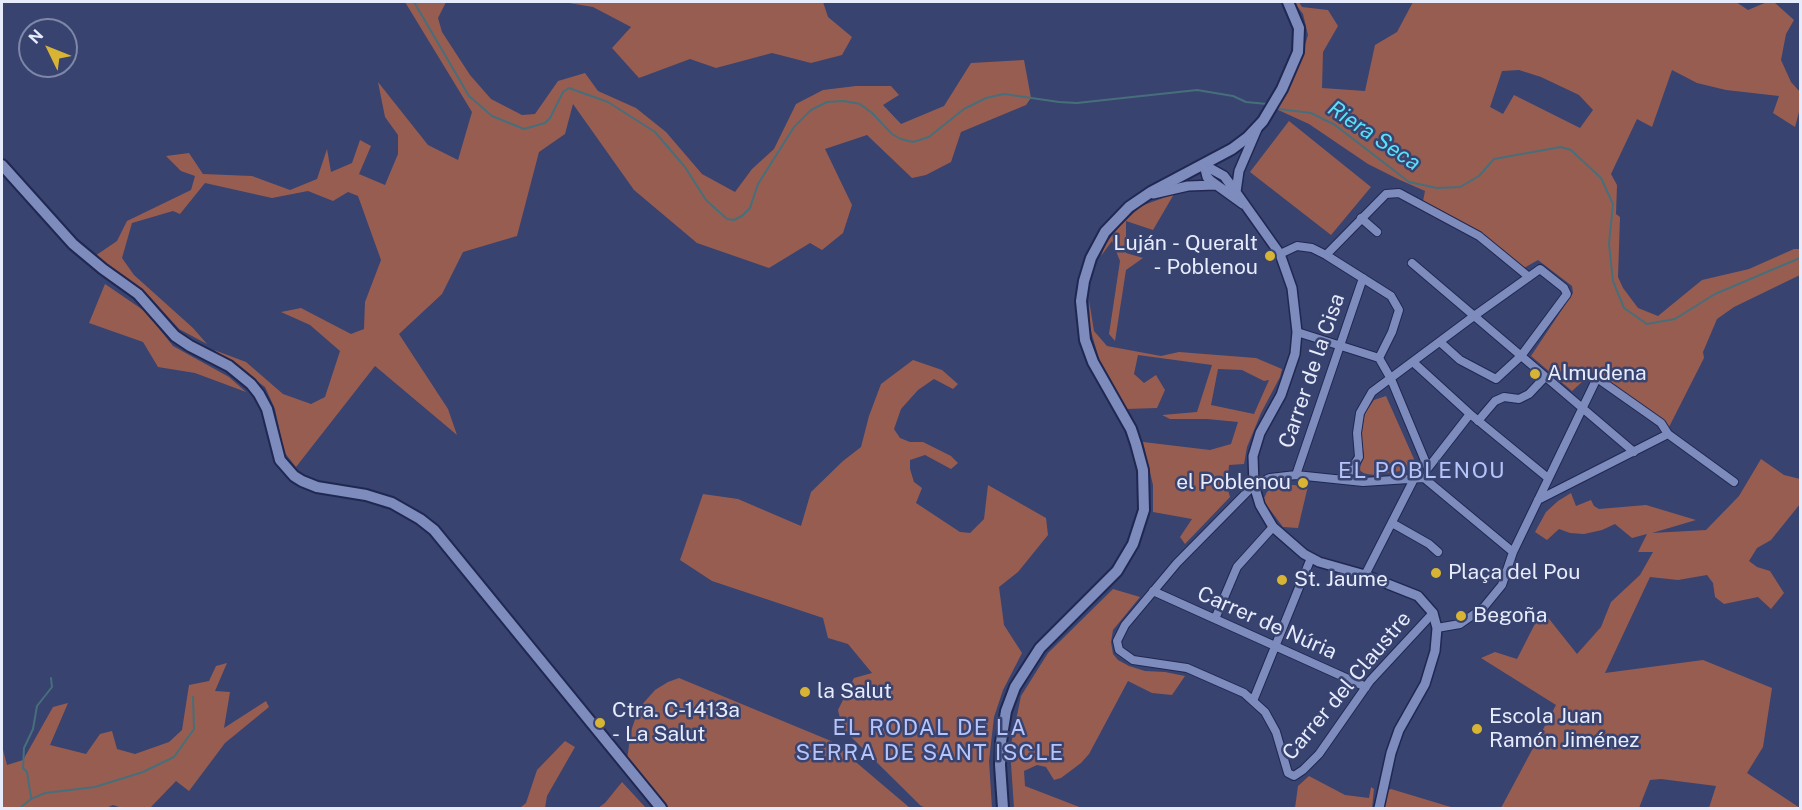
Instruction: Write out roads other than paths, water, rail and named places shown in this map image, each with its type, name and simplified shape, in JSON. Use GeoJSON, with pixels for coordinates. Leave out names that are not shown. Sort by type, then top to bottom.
{"type":"FeatureCollection","features":[{"type":"Feature","properties":{"kind":"main road"},"geometry":{"type":"LineString","coordinates":[[1003,808],[1000,772],[1001,742],[1006,711],[1015,687],[1040,648],[1117,571],[1133,544],[1142,519],[1145,483],[1140,456],[1131,429],[1104,383],[1089,351],[1083,329],[1081,308],[1084,281],[1094,251],[1112,224],[1142,198],[1232,149],[1257,128],[1275,101],[1296,58],[1299,46],[1299,27],[1288,2]]}},
{"type":"Feature","properties":{"kind":"main road"},"geometry":{"type":"LineString","coordinates":[[2,165],[73,244],[97,265],[138,294],[175,336],[189,346],[229,366],[251,384],[264,404],[277,452],[282,463],[290,472],[302,481],[317,487],[366,495],[392,503],[411,513],[434,530],[661,808]]}},
{"type":"Feature","properties":{"kind":"street"},"geometry":{"type":"LineString","coordinates":[[1236,192],[1239,171],[1257,128]]}},
{"type":"Feature","properties":{"kind":"street"},"geometry":{"type":"LineString","coordinates":[[1204,165],[1207,177],[1245,206]]}},
{"type":"Feature","properties":{"kind":"street"},"geometry":{"type":"LineString","coordinates":[[1204,165],[1224,176],[1236,192],[1280,254],[1292,288],[1297,332],[1295,354],[1281,395],[1260,433],[1252,456],[1254,485],[1260,505],[1273,527],[1311,558],[1365,575],[1418,596],[1433,613],[1437,628],[1435,651],[1425,684],[1399,730],[1391,753],[1379,808]]}},
{"type":"Feature","properties":{"kind":"street"},"geometry":{"type":"LineString","coordinates":[[1142,198],[1177,187],[1215,185]]}},
{"type":"Feature","properties":{"kind":"street"},"geometry":{"type":"LineString","coordinates":[[1326,255],[1386,194],[1399,193],[1479,236],[1529,277]]}},
{"type":"Feature","properties":{"kind":"street"},"geometry":{"type":"LineString","coordinates":[[1360,218],[1377,232]]}},
{"type":"Feature","properties":{"kind":"street"},"geometry":{"type":"LineString","coordinates":[[1280,254],[1297,246],[1312,248],[1391,296],[1399,310],[1392,332],[1379,358]]}},
{"type":"Feature","properties":{"kind":"street"},"geometry":{"type":"LineString","coordinates":[[1413,263],[1634,452]]}},
{"type":"Feature","properties":{"kind":"street"},"geometry":{"type":"LineString","coordinates":[[1338,480],[1349,473],[1359,457],[1357,433],[1360,413],[1372,392],[1474,316],[1540,269],[1564,288],[1567,294],[1521,356],[1496,379],[1460,360],[1440,342]]}},
{"type":"Feature","properties":{"kind":"street","name":"Carrer de la Cisa"},"geometry":{"type":"LineString","coordinates":[[1296,475],[1363,278]]}},
{"type":"Feature","properties":{"kind":"street"},"geometry":{"type":"LineString","coordinates":[[1297,332],[1379,358],[1391,379],[1428,468],[1470,414]]}},
{"type":"Feature","properties":{"kind":"street"},"geometry":{"type":"LineString","coordinates":[[1413,362],[1478,421],[1548,478]]}},
{"type":"Feature","properties":{"kind":"street"},"geometry":{"type":"LineString","coordinates":[[1478,421],[1495,401],[1504,397],[1519,399],[1529,394],[1545,377]]}},
{"type":"Feature","properties":{"kind":"street"},"geometry":{"type":"LineString","coordinates":[[1437,628],[1460,624],[1484,607],[1502,585],[1513,552],[1597,378],[1661,423],[1668,434],[1734,482]]}},
{"type":"Feature","properties":{"kind":"street"},"geometry":{"type":"LineString","coordinates":[[1538,500],[1668,434]]}},
{"type":"Feature","properties":{"kind":"street"},"geometry":{"type":"LineString","coordinates":[[1311,558],[1253,701],[1244,693],[1187,668],[1133,660],[1119,650],[1117,641],[1125,625],[1177,563],[1254,485],[1270,478],[1296,475],[1363,482],[1424,478],[1513,552]]}},
{"type":"Feature","properties":{"kind":"street"},"geometry":{"type":"LineString","coordinates":[[1365,575],[1415,477]]}},
{"type":"Feature","properties":{"kind":"street"},"geometry":{"type":"LineString","coordinates":[[1392,523],[1438,552]]}},
{"type":"Feature","properties":{"kind":"street"},"geometry":{"type":"LineString","coordinates":[[1215,619],[1237,567],[1273,527]]}},
{"type":"Feature","properties":{"kind":"street","name":"Carrer de Núria"},"geometry":{"type":"LineString","coordinates":[[1154,591],[1366,687]]}},
{"type":"Feature","properties":{"kind":"street","name":"Carrer del Claustre"},"geometry":{"type":"LineString","coordinates":[[1253,701],[1265,712],[1276,732],[1288,773],[1294,776],[1319,754],[1366,687],[1433,613]]}},
{"type":"Feature","properties":{"kind":"waterway"},"geometry":{"type":"LineString","coordinates":[[414,2],[469,96],[492,116],[524,129],[545,123],[550,118],[563,92],[569,88],[608,102],[655,132],[685,167],[706,200],[727,219],[734,220],[750,208],[758,184],[794,127],[811,110],[827,102],[844,101],[860,104],[892,134],[913,142],[929,137],[964,109],[986,98],[1004,94],[1077,103],[1197,90],[1233,96],[1246,102],[1267,104]]}},
{"type":"Feature","properties":{"kind":"waterway","name":"Riera Seca"},"geometry":{"type":"LineString","coordinates":[[1279,109],[1311,113],[1335,125],[1409,182],[1437,188],[1460,187],[1479,176],[1494,159],[1561,147],[1571,150],[1601,178],[1613,204],[1609,244],[1613,281],[1624,308],[1647,324],[1675,319],[1715,294],[1800,258]]}},
{"type":"Feature","properties":{"kind":"waterway"},"geometry":{"type":"LineString","coordinates":[[31,797],[27,772],[23,768],[24,748],[33,729],[37,706],[52,687],[51,678]]}},
{"type":"Feature","properties":{"kind":"waterway"},"geometry":{"type":"LineString","coordinates":[[20,808],[31,799],[45,793],[95,787],[143,772],[174,757],[194,729],[193,697]]}},
{"type":"Feature","properties":{"kind":"place","name":"Luján - Queralt - Poblenou"},"geometry":{"type":"Point","coordinates":[1270,256]}},
{"type":"Feature","properties":{"kind":"place","name":"Almudena"},"geometry":{"type":"Point","coordinates":[1535,374]}},
{"type":"Feature","properties":{"kind":"place","name":"el Poblenou"},"geometry":{"type":"Point","coordinates":[1303,483]}},
{"type":"Feature","properties":{"kind":"place","name":"Plaça del Pou"},"geometry":{"type":"Point","coordinates":[1436,573]}},
{"type":"Feature","properties":{"kind":"place","name":"St. Jaume"},"geometry":{"type":"Point","coordinates":[1282,580]}},
{"type":"Feature","properties":{"kind":"place","name":"Begoña"},"geometry":{"type":"Point","coordinates":[1461,616]}},
{"type":"Feature","properties":{"kind":"place","name":"la Salut"},"geometry":{"type":"Point","coordinates":[805,692]}},
{"type":"Feature","properties":{"kind":"place","name":"Ctra. C-1413a - La Salut"},"geometry":{"type":"Point","coordinates":[600,723]}},
{"type":"Feature","properties":{"kind":"place","name":"Escola Juan Ramón Jiménez"},"geometry":{"type":"Point","coordinates":[1477,729]}},
{"type":"Feature","properties":{"kind":"district","name":"EL POBLENOU"},"geometry":{"type":"Point","coordinates":[1422,471]}},
{"type":"Feature","properties":{"kind":"district","name":"EL RODAL DE LA SERRA DE SANT ISCLE"},"geometry":{"type":"Point","coordinates":[930,740]}}]}
